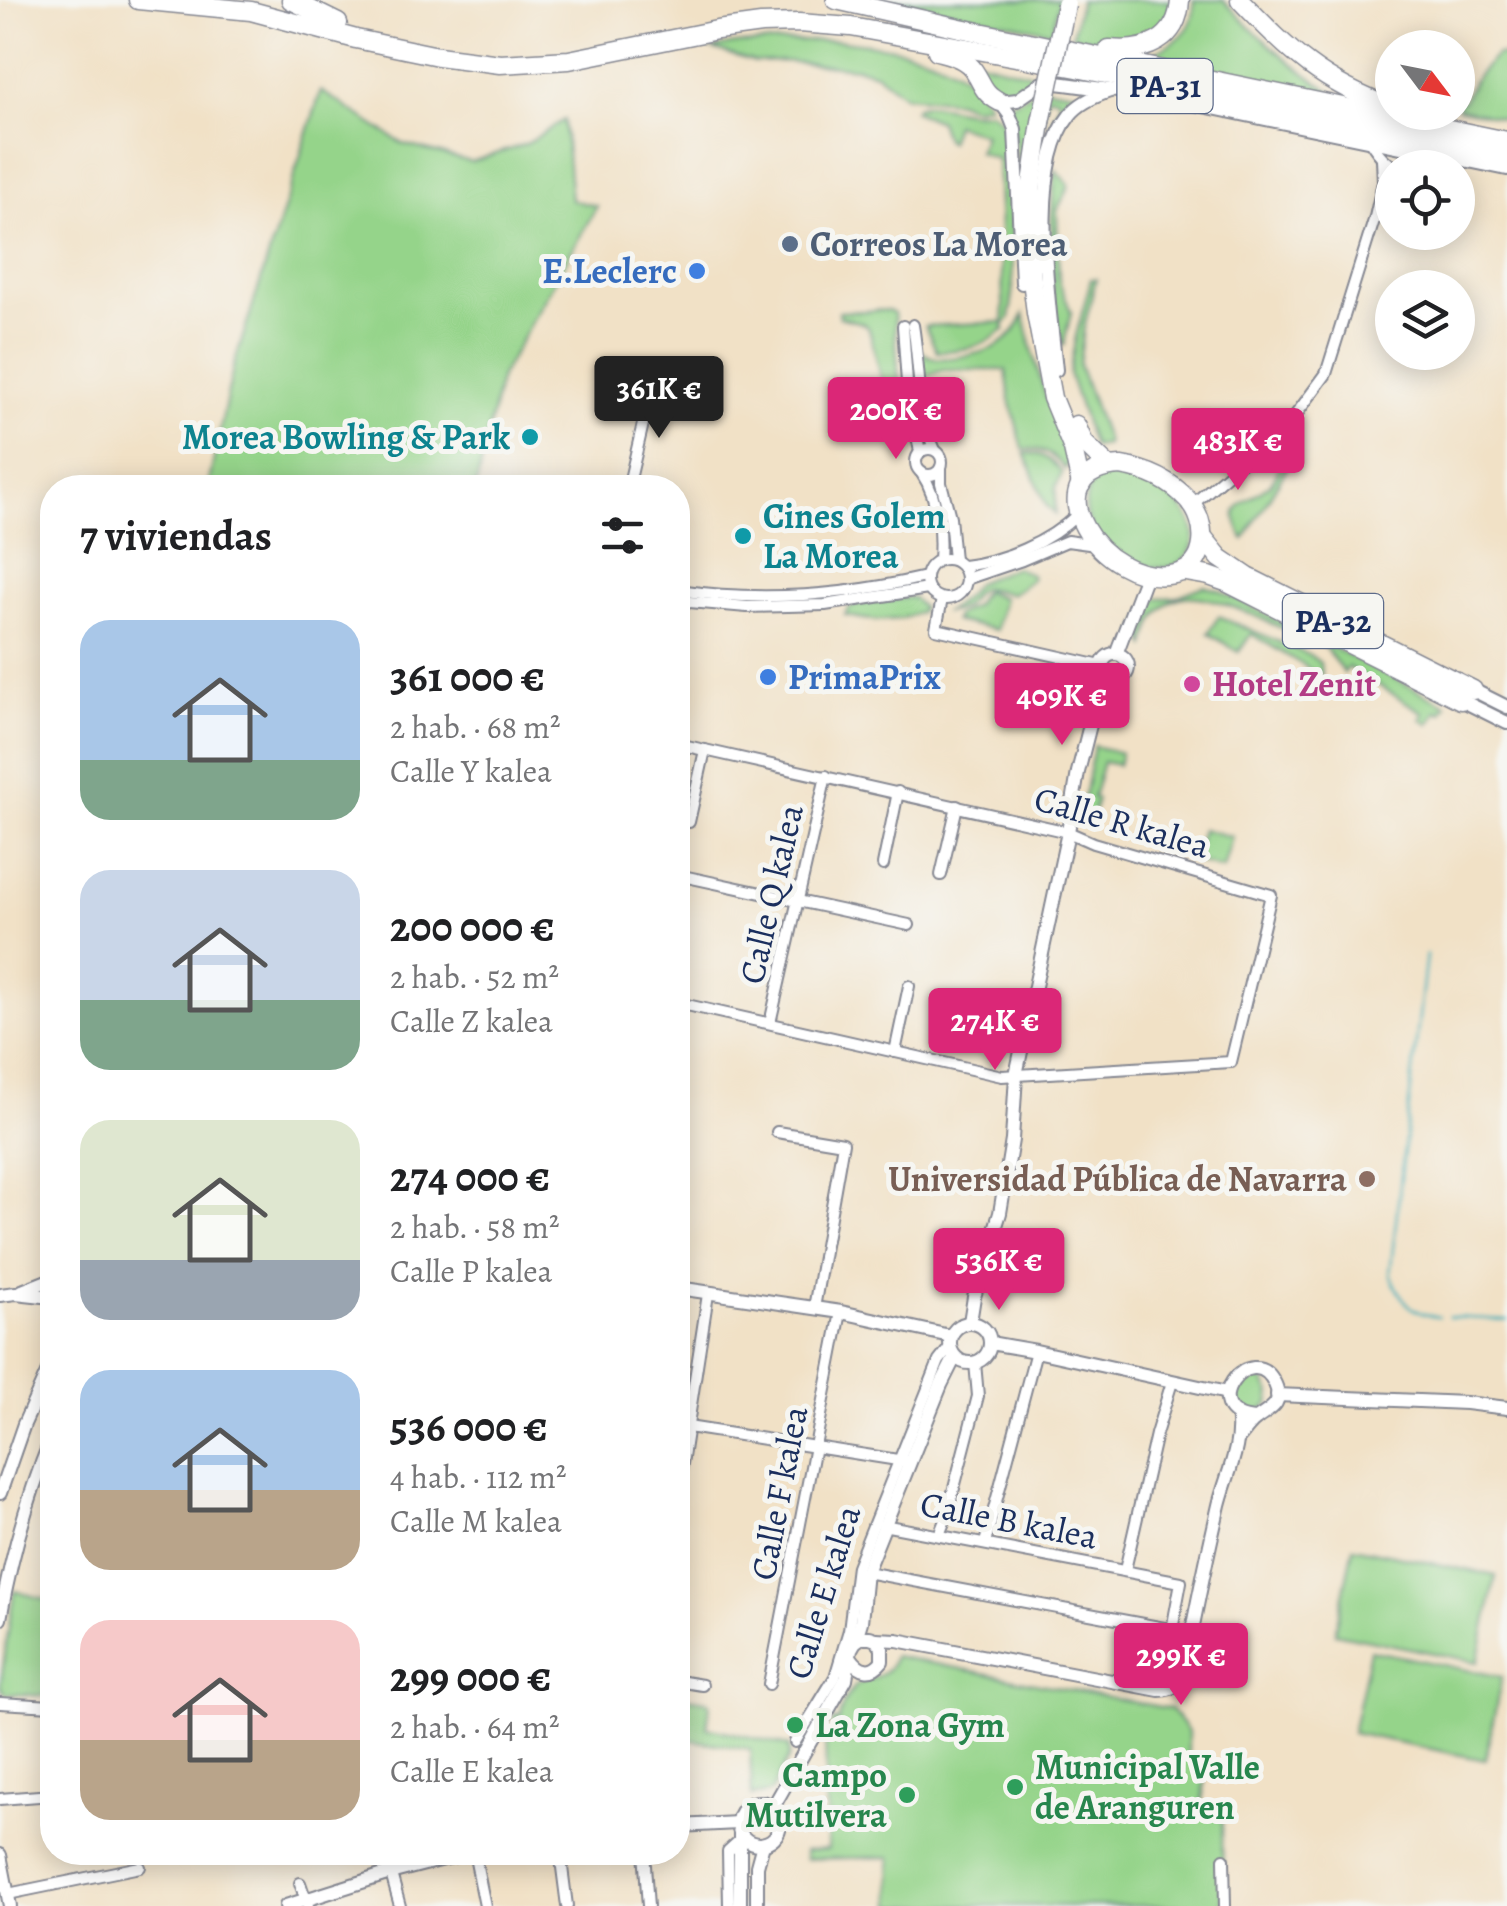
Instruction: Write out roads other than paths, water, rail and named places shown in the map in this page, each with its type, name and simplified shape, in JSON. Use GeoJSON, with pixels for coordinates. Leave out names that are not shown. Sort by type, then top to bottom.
{"type":"FeatureCollection","features":[{"type":"Feature","properties":{"kind":"highway"},"geometry":{"type":"LineString","coordinates":[[138,0],[251,11],[389,45]]}},
{"type":"Feature","properties":{"kind":"highway","name":"PA-31"},"geometry":{"type":"LineString","coordinates":[[291,0],[389,45],[500,64],[568,60],[746,26],[820,24],[908,36],[1077,68],[1507,157]]}},
{"type":"Feature","properties":{"kind":"highway","name":"PA-31"},"geometry":{"type":"LineString","coordinates":[[836,0],[1507,141]]}},
{"type":"Feature","properties":{"kind":"highway"},"geometry":{"type":"LineString","coordinates":[[960,28],[1131,51],[1148,47],[1170,30],[1180,0]]}},
{"type":"Feature","properties":{"kind":"highway"},"geometry":{"type":"LineString","coordinates":[[1240,0],[1311,68],[1375,102]]}},
{"type":"Feature","properties":{"kind":"highway"},"geometry":{"type":"LineString","coordinates":[[1052,398],[1031,271],[1030,190],[1069,3]]}},
{"type":"Feature","properties":{"kind":"highway"},"geometry":{"type":"LineString","coordinates":[[820,24],[834,32],[897,41],[959,58],[975,72],[983,90],[1000,102]]}},
{"type":"Feature","properties":{"kind":"highway"},"geometry":{"type":"LineString","coordinates":[[1044,122],[1035,233],[1048,344],[1084,443],[1109,467]]}},
{"type":"Feature","properties":{"kind":"highway"},"geometry":{"type":"LineString","coordinates":[[1459,130],[1465,132]]}},
{"type":"Feature","properties":{"kind":"highway"},"geometry":{"type":"LineString","coordinates":[[1022,284],[1040,372],[1073,449],[1081,485]]}},
{"type":"Feature","properties":{"kind":"highway"},"geometry":{"type":"LineString","coordinates":[[1192,504],[1152,474],[1138,468],[1109,467],[1086,478],[1076,503],[1085,530],[1096,544],[1112,560],[1146,575],[1186,572],[1198,559],[1203,536]]}},
{"type":"Feature","properties":{"kind":"highway","name":"PA-32"},"geometry":{"type":"LineString","coordinates":[[1192,504],[1203,536],[1220,558],[1248,578],[1467,695]]}},
{"type":"Feature","properties":{"kind":"highway","name":"PA-32"},"geometry":{"type":"LineString","coordinates":[[1186,572],[1226,582],[1467,695]]}},
{"type":"Feature","properties":{"kind":"street"},"geometry":{"type":"LineString","coordinates":[[1000,102],[1017,100],[1048,82],[1155,96],[1415,150]]}},
{"type":"Feature","properties":{"kind":"street"},"geometry":{"type":"LineString","coordinates":[[1056,370],[1046,241],[1050,157],[1072,112],[1112,90]]}},
{"type":"Feature","properties":{"kind":"street"},"geometry":{"type":"LineString","coordinates":[[1000,102],[1015,129],[1022,284]]}},
{"type":"Feature","properties":{"kind":"street"},"geometry":{"type":"LineString","coordinates":[[1370,141],[1376,150]]}},
{"type":"Feature","properties":{"kind":"street"},"geometry":{"type":"LineString","coordinates":[[1475,163],[1507,170]]}},
{"type":"Feature","properties":{"kind":"street"},"geometry":{"type":"LineString","coordinates":[[1285,434],[1326,374],[1375,221]]}},
{"type":"Feature","properties":{"kind":"street"},"geometry":{"type":"LineString","coordinates":[[939,560],[938,517],[930,486],[916,464],[920,452],[907,384],[908,326],[928,436],[942,458],[941,483],[958,563],[966,579],[956,596],[937,598],[926,583],[929,566],[939,560],[958,563],[978,564],[1032,546],[1062,529],[1078,514]]}},
{"type":"Feature","properties":{"kind":"street"},"geometry":{"type":"LineString","coordinates":[[631,475],[652,385]]}},
{"type":"Feature","properties":{"kind":"street"},"geometry":{"type":"LineString","coordinates":[[1272,435],[1290,437],[1292,444],[1287,456],[1275,458],[1266,449],[1272,435]]}},
{"type":"Feature","properties":{"kind":"street"},"geometry":{"type":"LineString","coordinates":[[1192,504],[1250,455],[1266,449]]}},
{"type":"Feature","properties":{"kind":"street"},"geometry":{"type":"LineString","coordinates":[[920,452],[935,450]]}},
{"type":"Feature","properties":{"kind":"street"},"geometry":{"type":"LineString","coordinates":[[921,472],[932,474],[941,468]]}},
{"type":"Feature","properties":{"kind":"street"},"geometry":{"type":"LineString","coordinates":[[966,579],[1067,541],[1096,544]]}},
{"type":"Feature","properties":{"kind":"street"},"geometry":{"type":"LineString","coordinates":[[1116,654],[1146,575]]}},
{"type":"Feature","properties":{"kind":"street"},"geometry":{"type":"LineString","coordinates":[[690,591],[747,596],[825,594],[926,583]]}},
{"type":"Feature","properties":{"kind":"street"},"geometry":{"type":"LineString","coordinates":[[690,602],[747,607],[825,605],[926,583]]}},
{"type":"Feature","properties":{"kind":"street"},"geometry":{"type":"LineString","coordinates":[[942,599],[936,629],[1104,672],[1120,680],[1128,666],[1126,659],[1108,655],[1104,672],[1078,772],[1016,1074],[1012,1140],[1000,1213],[970,1322]]}},
{"type":"Feature","properties":{"kind":"street"},"geometry":{"type":"LineString","coordinates":[[1467,695],[1507,707]]}},
{"type":"Feature","properties":{"kind":"street"},"geometry":{"type":"LineString","coordinates":[[1467,695],[1507,723]]}},
{"type":"Feature","properties":{"kind":"street","name":"Calle R kalea"},"geometry":{"type":"LineString","coordinates":[[690,747],[1068,832],[1270,894],[1232,1062],[1016,1074]]}},
{"type":"Feature","properties":{"kind":"street"},"geometry":{"type":"LineString","coordinates":[[690,818],[705,750]]}},
{"type":"Feature","properties":{"kind":"street","name":"Calle Q kalea"},"geometry":{"type":"LineString","coordinates":[[770,1024],[826,776]]}},
{"type":"Feature","properties":{"kind":"street"},"geometry":{"type":"LineString","coordinates":[[883,865],[898,792]]}},
{"type":"Feature","properties":{"kind":"street"},"geometry":{"type":"LineString","coordinates":[[942,875],[957,806]]}},
{"type":"Feature","properties":{"kind":"street"},"geometry":{"type":"LineString","coordinates":[[690,877],[909,925]]}},
{"type":"Feature","properties":{"kind":"street"},"geometry":{"type":"LineString","coordinates":[[895,1052],[909,986]]}},
{"type":"Feature","properties":{"kind":"street"},"geometry":{"type":"LineString","coordinates":[[690,1006],[1002,1076],[1016,1074]]}},
{"type":"Feature","properties":{"kind":"street"},"geometry":{"type":"LineString","coordinates":[[777,1132],[843,1143],[814,1308]]}},
{"type":"Feature","properties":{"kind":"street"},"geometry":{"type":"LineString","coordinates":[[0,1295],[40,1284]]}},
{"type":"Feature","properties":{"kind":"street"},"geometry":{"type":"LineString","coordinates":[[690,1290],[841,1312],[952,1347],[968,1364],[983,1359],[990,1337],[982,1326],[970,1322],[958,1326],[952,1347],[904,1461],[866,1572],[861,1622],[846,1679],[773,1807]]}},
{"type":"Feature","properties":{"kind":"street"},"geometry":{"type":"LineString","coordinates":[[16,1293],[40,1296]]}},
{"type":"Feature","properties":{"kind":"street"},"geometry":{"type":"LineString","coordinates":[[690,1413],[708,1294]]}},
{"type":"Feature","properties":{"kind":"street","name":"Calle F kalea"},"geometry":{"type":"LineString","coordinates":[[769,1684],[841,1312]]}},
{"type":"Feature","properties":{"kind":"street"},"geometry":{"type":"LineString","coordinates":[[990,1344],[1227,1392]]}},
{"type":"Feature","properties":{"kind":"street"},"geometry":{"type":"LineString","coordinates":[[986,1543],[1036,1351]]}},
{"type":"Feature","properties":{"kind":"street"},"geometry":{"type":"LineString","coordinates":[[939,1535],[978,1396],[975,1363]]}},
{"type":"Feature","properties":{"kind":"street"},"geometry":{"type":"LineString","coordinates":[[1258,1369],[1275,1382],[1277,1395],[1266,1415],[1255,1419],[1237,1414],[1229,1404],[1227,1392],[1232,1379],[1246,1370],[1258,1369]]}},
{"type":"Feature","properties":{"kind":"street","name":"Calle B kalea"},"geometry":{"type":"LineString","coordinates":[[1125,1570],[1172,1382]]}},
{"type":"Feature","properties":{"kind":"street"},"geometry":{"type":"LineString","coordinates":[[0,1493],[40,1389]]}},
{"type":"Feature","properties":{"kind":"street"},"geometry":{"type":"LineString","coordinates":[[1277,1395],[1507,1408]]}},
{"type":"Feature","properties":{"kind":"street"},"geometry":{"type":"LineString","coordinates":[[1237,1414],[1238,1440]]}},
{"type":"Feature","properties":{"kind":"street"},"geometry":{"type":"LineString","coordinates":[[1238,1440],[1255,1419]]}},
{"type":"Feature","properties":{"kind":"street"},"geometry":{"type":"LineString","coordinates":[[690,1426],[904,1461]]}},
{"type":"Feature","properties":{"kind":"street","name":"Calle E kalea"},"geometry":{"type":"LineString","coordinates":[[873,1638],[1168,1690],[1177,1686],[1184,1674],[1220,1500],[1238,1440]]}},
{"type":"Feature","properties":{"kind":"street","name":"Calle E kalea"},"geometry":{"type":"LineString","coordinates":[[796,1742],[835,1678],[850,1630],[857,1566],[904,1461]]}},
{"type":"Feature","properties":{"kind":"street"},"geometry":{"type":"LineString","coordinates":[[0,1619],[22,1522],[40,1468]]}},
{"type":"Feature","properties":{"kind":"street"},"geometry":{"type":"LineString","coordinates":[[947,1515],[991,1523]]}},
{"type":"Feature","properties":{"kind":"street","name":"Calle B kalea"},"geometry":{"type":"LineString","coordinates":[[883,1524],[1181,1582],[1172,1630]]}},
{"type":"Feature","properties":{"kind":"street","name":"Calle E kalea"},"geometry":{"type":"LineString","coordinates":[[866,1572],[1191,1633]]}},
{"type":"Feature","properties":{"kind":"street"},"geometry":{"type":"LineString","coordinates":[[861,1622],[884,1654]]}},
{"type":"Feature","properties":{"kind":"street"},"geometry":{"type":"LineString","coordinates":[[855,1642],[862,1637],[873,1638]]}},
{"type":"Feature","properties":{"kind":"street"},"geometry":{"type":"LineString","coordinates":[[851,1658],[862,1669],[872,1669],[900,1643],[912,1643]]}},
{"type":"Feature","properties":{"kind":"street"},"geometry":{"type":"LineString","coordinates":[[846,1679],[862,1669]]}},
{"type":"Feature","properties":{"kind":"street"},"geometry":{"type":"LineString","coordinates":[[690,1683],[702,1685]]}},
{"type":"Feature","properties":{"kind":"street"},"geometry":{"type":"LineString","coordinates":[[0,1703],[40,1705]]}},
{"type":"Feature","properties":{"kind":"street"},"geometry":{"type":"LineString","coordinates":[[0,1799],[40,1796]]}},
{"type":"Feature","properties":{"kind":"street"},"geometry":{"type":"LineString","coordinates":[[690,1827],[739,1832],[752,1843],[763,1844],[778,1831],[780,1820],[773,1807],[758,1802],[742,1810],[739,1832],[740,1906]]}},
{"type":"Feature","properties":{"kind":"street"},"geometry":{"type":"LineString","coordinates":[[729,1906],[728,1851],[739,1832]]}},
{"type":"Feature","properties":{"kind":"street"},"geometry":{"type":"LineString","coordinates":[[757,1906],[757,1866],[763,1844]]}},
{"type":"Feature","properties":{"kind":"street"},"geometry":{"type":"LineString","coordinates":[[0,1855],[9,1900],[140,1867]]}},
{"type":"Feature","properties":{"kind":"street"},"geometry":{"type":"LineString","coordinates":[[1224,1858],[1225,1906]]}},
{"type":"Feature","properties":{"kind":"street"},"geometry":{"type":"LineString","coordinates":[[388,1865],[400,1906]]}},
{"type":"Feature","properties":{"kind":"street"},"geometry":{"type":"LineString","coordinates":[[286,1906],[307,1903],[422,1865]]}},
{"type":"Feature","properties":{"kind":"street"},"geometry":{"type":"LineString","coordinates":[[476,1865],[485,1906]]}},
{"type":"Feature","properties":{"kind":"street"},"geometry":{"type":"LineString","coordinates":[[562,1865],[567,1906]]}},
{"type":"Feature","properties":{"kind":"street"},"geometry":{"type":"LineString","coordinates":[[645,1865],[648,1906]]}},
{"type":"Feature","properties":{"kind":"street"},"geometry":{"type":"LineString","coordinates":[[300,1883],[307,1903]]}},
{"type":"Feature","properties":{"kind":"waterway"},"geometry":{"type":"LineString","coordinates":[[1426,955],[1390,1274],[1408,1304],[1421,1313],[1439,1317]]}},
{"type":"Feature","properties":{"kind":"waterway"},"geometry":{"type":"LineString","coordinates":[[1448,1317],[1507,1320]]}},
{"type":"Feature","properties":{"kind":"place","name":"Correos La Morea"},"geometry":{"type":"Point","coordinates":[790,244]}},
{"type":"Feature","properties":{"kind":"place","name":"E.Leclerc"},"geometry":{"type":"Point","coordinates":[697,271]}},
{"type":"Feature","properties":{"kind":"place","name":"Morea Bowling & Park"},"geometry":{"type":"Point","coordinates":[530,437]}},
{"type":"Feature","properties":{"kind":"place","name":"Cines Golem La Morea"},"geometry":{"type":"Point","coordinates":[743,536]}},
{"type":"Feature","properties":{"kind":"place","name":"PrimaPrix"},"geometry":{"type":"Point","coordinates":[768,677]}},
{"type":"Feature","properties":{"kind":"place","name":"Hotel Zenit"},"geometry":{"type":"Point","coordinates":[1192,684]}},
{"type":"Feature","properties":{"kind":"place","name":"Universidad Pública de Navarra"},"geometry":{"type":"Point","coordinates":[1367,1179]}},
{"type":"Feature","properties":{"kind":"place","name":"La Zona Gym"},"geometry":{"type":"Point","coordinates":[795,1725]}},
{"type":"Feature","properties":{"kind":"place","name":"Municipal Valle de Aranguren"},"geometry":{"type":"Point","coordinates":[1015,1787]}},
{"type":"Feature","properties":{"kind":"place","name":"Campo Mutilvera"},"geometry":{"type":"Point","coordinates":[907,1795]}}]}
